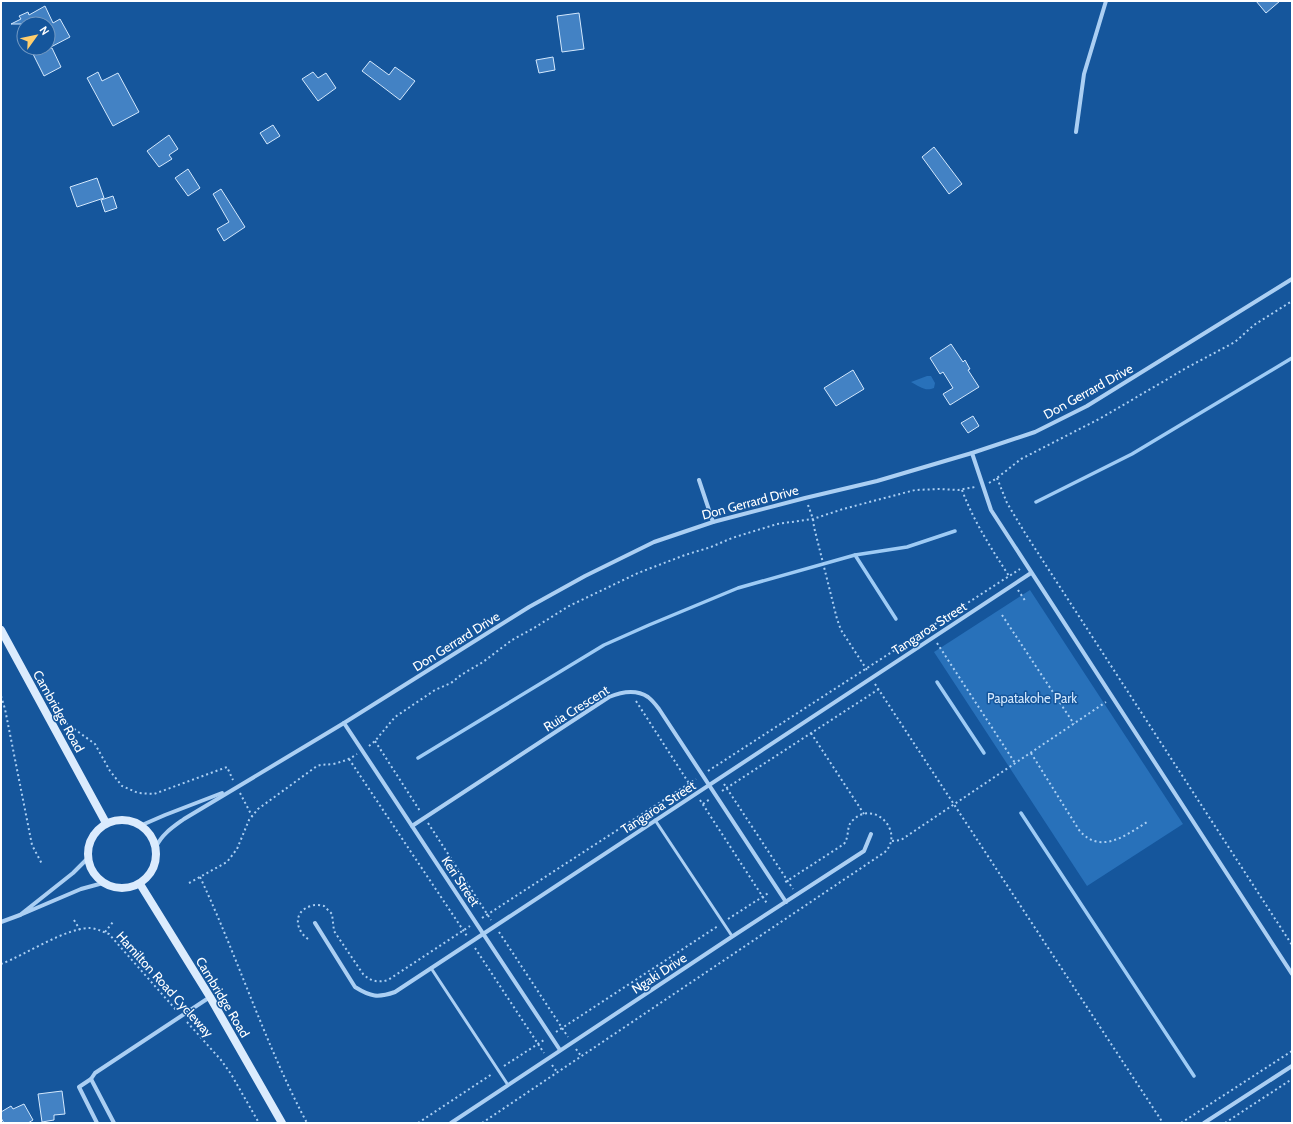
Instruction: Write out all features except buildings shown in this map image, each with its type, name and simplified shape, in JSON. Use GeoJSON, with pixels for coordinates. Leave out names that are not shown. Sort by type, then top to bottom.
{"type":"FeatureCollection","features":[{"type":"Feature","properties":{"kind":"main road","name":"Cambridge Road"},"geometry":{"type":"LineString","coordinates":[[1,630],[106,823]]}},
{"type":"Feature","properties":{"kind":"main road"},"geometry":{"type":"LineString","coordinates":[[129,820],[142,826],[149,833],[156,847],[155,866],[152,873],[140,884],[131,888],[121,889],[112,887],[103,883],[90,868],[88,849],[91,839],[106,823],[129,820]]}},
{"type":"Feature","properties":{"kind":"main road","name":"Cambridge Road"},"geometry":{"type":"LineString","coordinates":[[140,884],[210,997],[282,1123]]}},
{"type":"Feature","properties":{"kind":"street"},"geometry":{"type":"LineString","coordinates":[[1076,132],[1084,74],[1106,1]]}},
{"type":"Feature","properties":{"kind":"street","name":"Don Gerrard Drive"},"geometry":{"type":"LineString","coordinates":[[156,847],[159,839],[166,832],[184,819],[344,723],[529,607],[585,576],[654,542],[713,522],[877,481],[972,453],[1035,432],[1087,406],[1292,279]]}},
{"type":"Feature","properties":{"kind":"street"},"geometry":{"type":"LineString","coordinates":[[972,453],[991,510],[1292,974]]}},
{"type":"Feature","properties":{"kind":"street"},"geometry":{"type":"LineString","coordinates":[[699,480],[713,522]]}},
{"type":"Feature","properties":{"kind":"street","name":"Tangaroa Street"},"geometry":{"type":"LineString","coordinates":[[315,923],[355,987],[377,997],[386,996],[395,992],[1031,573]]}},
{"type":"Feature","properties":{"kind":"street","name":"Ruia Crescent"},"geometry":{"type":"LineString","coordinates":[[412,826],[609,697],[616,694],[631,692],[639,693],[648,697],[659,709],[786,902]]}},
{"type":"Feature","properties":{"kind":"street","name":"Keri Street"},"geometry":{"type":"LineString","coordinates":[[344,723],[560,1050]]}},
{"type":"Feature","properties":{"kind":"street","name":"Don Gerrard Drive"},"geometry":{"type":"LineString","coordinates":[[142,826],[165,815],[232,790]]}},
{"type":"Feature","properties":{"kind":"street","name":"Ngaki Drive"},"geometry":{"type":"LineString","coordinates":[[450,1123],[732,936],[864,851],[871,834]]}},
{"type":"Feature","properties":{"kind":"street"},"geometry":{"type":"LineString","coordinates":[[20,915],[73,873],[88,858]]}},
{"type":"Feature","properties":{"kind":"street"},"geometry":{"type":"LineString","coordinates":[[1,922],[81,889],[103,883]]}},
{"type":"Feature","properties":{"kind":"street"},"geometry":{"type":"LineString","coordinates":[[97,1123],[79,1087],[91,1079],[95,1073],[210,997]]}},
{"type":"Feature","properties":{"kind":"street"},"geometry":{"type":"LineString","coordinates":[[1204,1123],[1292,1066]]}},
{"type":"Feature","properties":{"kind":"street"},"geometry":{"type":"LineString","coordinates":[[91,1079],[114,1123]]}},
{"type":"Feature","properties":{"kind":"lane"},"geometry":{"type":"LineString","coordinates":[[655,820],[732,936]]}},
{"type":"Feature","properties":{"kind":"lane"},"geometry":{"type":"LineString","coordinates":[[431,968],[508,1085]]}},
{"type":"Feature","properties":{"kind":"path"},"geometry":{"type":"LineString","coordinates":[[189,883],[220,867],[233,856],[249,820],[258,810],[317,766],[333,764],[349,759],[363,751],[395,717],[406,709],[435,690],[451,683],[461,675],[483,662],[512,640],[586,597],[638,573],[685,555],[777,524],[813,520],[843,509],[915,490],[962,490],[983,485],[997,478],[1021,458],[1101,418],[1188,367],[1235,342],[1254,325],[1292,301]]}},
{"type":"Feature","properties":{"kind":"path"},"geometry":{"type":"LineString","coordinates":[[997,478],[1007,503],[1025,533],[1292,945]]}},
{"type":"Feature","properties":{"kind":"path"},"geometry":{"type":"LineString","coordinates":[[962,490],[972,515],[983,536],[1026,602]]}},
{"type":"Feature","properties":{"kind":"path"},"geometry":{"type":"LineString","coordinates":[[805,498],[813,520],[834,614],[841,630],[1163,1123]]}},
{"type":"Feature","properties":{"kind":"path"},"geometry":{"type":"LineString","coordinates":[[308,939],[301,934],[298,926],[298,918],[309,906],[324,906],[332,914],[334,930],[362,974],[380,982],[388,980],[1026,565]]}},
{"type":"Feature","properties":{"kind":"path"},"geometry":{"type":"LineString","coordinates":[[1002,615],[1074,724]]}},
{"type":"Feature","properties":{"kind":"path"},"geometry":{"type":"LineString","coordinates":[[933,637],[1015,763]]}},
{"type":"Feature","properties":{"kind":"path"},"geometry":{"type":"LineString","coordinates":[[703,804],[879,689]]}},
{"type":"Feature","properties":{"kind":"path"},"geometry":{"type":"LineString","coordinates":[[631,692],[780,923]]}},
{"type":"Feature","properties":{"kind":"path"},"geometry":{"type":"LineString","coordinates":[[1,696],[5,709],[32,845],[42,864]]}},
{"type":"Feature","properties":{"kind":"path"},"geometry":{"type":"LineString","coordinates":[[892,841],[901,840],[1112,698]]}},
{"type":"Feature","properties":{"kind":"path"},"geometry":{"type":"LineString","coordinates":[[60,718],[94,744],[110,771],[122,786],[138,794],[154,794],[227,768]]}},
{"type":"Feature","properties":{"kind":"path"},"geometry":{"type":"LineString","coordinates":[[811,733],[864,814]]}},
{"type":"Feature","properties":{"kind":"path"},"geometry":{"type":"LineString","coordinates":[[374,741],[581,1056]]}},
{"type":"Feature","properties":{"kind":"path"},"geometry":{"type":"LineString","coordinates":[[1031,753],[1078,830],[1090,840],[1099,842],[1113,841],[1123,838],[1147,822]]}},
{"type":"Feature","properties":{"kind":"path"},"geometry":{"type":"LineString","coordinates":[[349,759],[557,1072]]}},
{"type":"Feature","properties":{"kind":"path"},"geometry":{"type":"LineString","coordinates":[[714,768],[805,906]]}},
{"type":"Feature","properties":{"kind":"path"},"geometry":{"type":"LineString","coordinates":[[200,877],[217,914],[274,1057],[307,1123]]}},
{"type":"Feature","properties":{"kind":"path"},"geometry":{"type":"LineString","coordinates":[[74,920],[80,930]]}},
{"type":"Feature","properties":{"kind":"path"},"geometry":{"type":"LineString","coordinates":[[105,932],[113,922]]}},
{"type":"Feature","properties":{"kind":"path","name":"Hamilton Road Cycleway"},"geometry":{"type":"LineString","coordinates":[[1,964],[69,933],[90,928],[109,934],[221,1060],[231,1074],[259,1123]]}},
{"type":"Feature","properties":{"kind":"path"},"geometry":{"type":"LineString","coordinates":[[1181,1123],[1292,1050]]}},
{"type":"Feature","properties":{"kind":"path"},"geometry":{"type":"LineString","coordinates":[[1225,1123],[1292,1079]]}},
{"type":"Feature","properties":{"kind":"path"},"geometry":{"type":"LineString","coordinates":[[1192,1116],[1195,1119]]}},
{"type":"Feature","properties":{"kind":"green space"},"geometry":{"type":"Polygon","coordinates":[[[931,376],[935,383],[934,388],[925,389],[911,382],[931,376]]]}},
{"type":"Feature","properties":{"kind":"green space","name":"Papatakohe Park"},"geometry":{"type":"Polygon","coordinates":[[[1030,590],[1183,824],[1087,886],[934,652],[1030,590]]]}},
{"type":"Feature","properties":{"kind":"waterway"},"geometry":{"type":"LineString","coordinates":[[1036,502],[1132,454],[1292,358]]}},
{"type":"Feature","properties":{"kind":"waterway"},"geometry":{"type":"LineString","coordinates":[[418,758],[604,645],[649,625],[738,588],[855,555],[907,547],[955,531]]}},
{"type":"Feature","properties":{"kind":"waterway"},"geometry":{"type":"LineString","coordinates":[[855,555],[896,619]]}},
{"type":"Feature","properties":{"kind":"waterway"},"geometry":{"type":"LineString","coordinates":[[937,682],[984,753]]}},
{"type":"Feature","properties":{"kind":"waterway"},"geometry":{"type":"LineString","coordinates":[[1021,813],[1194,1076]]}}]}
